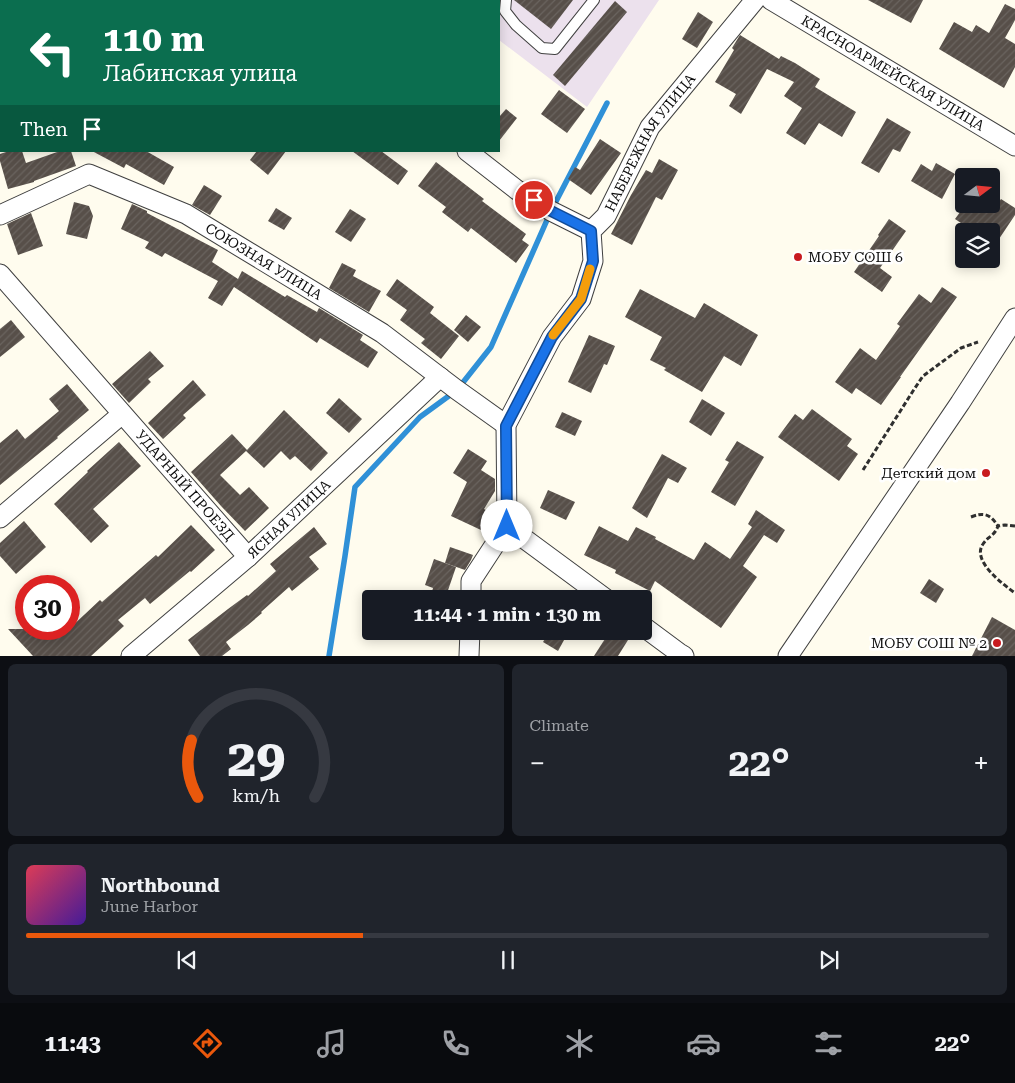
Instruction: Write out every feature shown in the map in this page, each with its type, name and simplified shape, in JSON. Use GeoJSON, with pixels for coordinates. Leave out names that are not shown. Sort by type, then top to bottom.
{"type":"FeatureCollection","features":[{"type":"Feature","properties":{"kind":"street","name":"КРАСНОАРМЕЙСКАЯ УЛИЦА"},"geometry":{"type":"LineString","coordinates":[[758,0],[1015,146]]}},
{"type":"Feature","properties":{"kind":"street","name":"НАБЕРЕЖНАЯ УЛИЦА"},"geometry":{"type":"LineString","coordinates":[[591,231],[606,216],[650,127],[758,0]]}},
{"type":"Feature","properties":{"kind":"street"},"geometry":{"type":"LineString","coordinates":[[468,152],[518,190],[551,211],[591,231],[593,261],[581,299],[552,337],[506,426],[507,526],[471,581],[471,590]]}},
{"type":"Feature","properties":{"kind":"street","name":"СОЮЗНАЯ УЛИЦА"},"geometry":{"type":"LineString","coordinates":[[0,215],[89,174],[186,214],[382,332],[506,426]]}},
{"type":"Feature","properties":{"kind":"street","name":"УДАРНЫЙ ПРОЕЗД"},"geometry":{"type":"LineString","coordinates":[[0,274],[248,557]]}},
{"type":"Feature","properties":{"kind":"street"},"geometry":{"type":"LineString","coordinates":[[788,656],[960,403],[1015,318]]}},
{"type":"Feature","properties":{"kind":"street","name":"ЯСНАЯ УЛИЦА"},"geometry":{"type":"LineString","coordinates":[[131,656],[248,557],[440,377]]}},
{"type":"Feature","properties":{"kind":"street"},"geometry":{"type":"LineString","coordinates":[[0,518],[122,414]]}},
{"type":"Feature","properties":{"kind":"street"},"geometry":{"type":"LineString","coordinates":[[507,526],[594,590]]}},
{"type":"Feature","properties":{"kind":"street"},"geometry":{"type":"LineString","coordinates":[[652,633],[684,656]]}},
{"type":"Feature","properties":{"kind":"street"},"geometry":{"type":"LineString","coordinates":[[469,656],[470,640]]}},
{"type":"Feature","properties":{"kind":"lane"},"geometry":{"type":"LineString","coordinates":[[506,0],[505,11],[516,26],[542,48],[555,49],[594,0]]}},
{"type":"Feature","properties":{"kind":"path"},"geometry":{"type":"LineString","coordinates":[[863,470],[923,376],[961,348],[979,341]]}},
{"type":"Feature","properties":{"kind":"path"},"geometry":{"type":"LineString","coordinates":[[971,517],[979,514],[985,515],[993,519],[998,526]]}},
{"type":"Feature","properties":{"kind":"path"},"geometry":{"type":"LineString","coordinates":[[998,526],[1015,526]]}},
{"type":"Feature","properties":{"kind":"path"},"geometry":{"type":"LineString","coordinates":[[998,526],[996,533],[982,545],[980,551],[982,559],[986,568],[1002,584],[1015,593]]}},
{"type":"Feature","properties":{"kind":"shaded area"},"geometry":{"type":"Polygon","coordinates":[[[500,0],[659,0],[587,107],[500,41],[500,0]]]}},
{"type":"Feature","properties":{"kind":"building"},"geometry":{"type":"Polygon","coordinates":[[[514,0],[573,0],[551,29],[514,0]]]}},
{"type":"Feature","properties":{"kind":"building"},"geometry":{"type":"Polygon","coordinates":[[[868,0],[923,0],[911,23],[868,0]]]}},
{"type":"Feature","properties":{"kind":"building"},"geometry":{"type":"Polygon","coordinates":[[[615,1],[627,12],[565,86],[553,75],[615,1]]]}},
{"type":"Feature","properties":{"kind":"building"},"geometry":{"type":"Polygon","coordinates":[[[1005,4],[1015,9],[1015,20],[1005,38],[1015,44],[1015,67],[1004,88],[939,49],[954,22],[972,32],[976,25],[989,33],[1005,4]]]}},
{"type":"Feature","properties":{"kind":"building"},"geometry":{"type":"Polygon","coordinates":[[[698,12],[713,22],[697,48],[682,39],[698,12]]]}},
{"type":"Feature","properties":{"kind":"building"},"geometry":{"type":"Polygon","coordinates":[[[740,35],[779,59],[781,56],[820,79],[815,87],[856,112],[842,137],[819,123],[805,145],[786,133],[802,108],[784,96],[794,82],[767,69],[741,114],[729,106],[736,94],[715,82],[734,50],[732,48],[740,35]]]}},
{"type":"Feature","properties":{"kind":"building"},"geometry":{"type":"Polygon","coordinates":[[[559,90],[585,109],[567,133],[541,114],[559,90]]]}},
{"type":"Feature","properties":{"kind":"building"},"geometry":{"type":"Polygon","coordinates":[[[506,109],[517,118],[500,140],[500,116],[506,109]]]}},
{"type":"Feature","properties":{"kind":"building"},"geometry":{"type":"Polygon","coordinates":[[[887,118],[911,132],[900,152],[893,149],[879,173],[861,163],[887,118]]]}},
{"type":"Feature","properties":{"kind":"building"},"geometry":{"type":"Polygon","coordinates":[[[600,139],[621,153],[591,195],[568,179],[575,167],[580,170],[600,139]]]}},
{"type":"Feature","properties":{"kind":"building"},"geometry":{"type":"Polygon","coordinates":[[[22,152],[26,163],[57,152],[71,152],[76,166],[34,182],[8,189],[0,161],[0,154],[22,152]]]}},
{"type":"Feature","properties":{"kind":"building"},"geometry":{"type":"Polygon","coordinates":[[[94,152],[148,152],[174,167],[164,185],[126,164],[124,168],[94,152]]]}},
{"type":"Feature","properties":{"kind":"building"},"geometry":{"type":"Polygon","coordinates":[[[256,152],[285,152],[268,175],[250,160],[256,152]]]}},
{"type":"Feature","properties":{"kind":"building"},"geometry":{"type":"Polygon","coordinates":[[[353,152],[382,152],[408,171],[398,185],[353,152]]]}},
{"type":"Feature","properties":{"kind":"building"},"geometry":{"type":"Polygon","coordinates":[[[659,159],[678,170],[662,200],[656,197],[632,245],[611,234],[646,170],[652,173],[659,159]]]}},
{"type":"Feature","properties":{"kind":"building"},"geometry":{"type":"Polygon","coordinates":[[[436,162],[484,199],[482,201],[526,234],[522,240],[529,245],[516,263],[471,228],[468,232],[442,212],[446,207],[418,186],[436,162]]]}},
{"type":"Feature","properties":{"kind":"building"},"geometry":{"type":"Polygon","coordinates":[[[936,163],[955,174],[942,199],[911,181],[921,164],[932,171],[936,163]]]}},
{"type":"Feature","properties":{"kind":"building"},"geometry":{"type":"Polygon","coordinates":[[[204,185],[222,196],[210,215],[192,205],[204,185]]]}},
{"type":"Feature","properties":{"kind":"building"},"geometry":{"type":"Polygon","coordinates":[[[1001,199],[1015,208],[1015,215],[1000,238],[1000,223],[961,223],[955,219],[959,213],[1000,213],[1001,199]]]}},
{"type":"Feature","properties":{"kind":"building"},"geometry":{"type":"Polygon","coordinates":[[[74,202],[89,206],[93,216],[87,239],[66,234],[74,202]]]}},
{"type":"Feature","properties":{"kind":"building"},"geometry":{"type":"Polygon","coordinates":[[[132,204],[218,250],[212,262],[238,279],[242,271],[285,297],[287,295],[317,312],[319,308],[363,335],[360,340],[378,352],[368,368],[320,338],[317,343],[234,287],[222,306],[208,298],[218,281],[165,253],[162,257],[145,248],[149,242],[121,229],[132,204]]]}},
{"type":"Feature","properties":{"kind":"building"},"geometry":{"type":"Polygon","coordinates":[[[276,208],[292,218],[284,230],[268,221],[276,208]]]}},
{"type":"Feature","properties":{"kind":"building"},"geometry":{"type":"Polygon","coordinates":[[[350,209],[366,219],[351,242],[335,232],[350,209]]]}},
{"type":"Feature","properties":{"kind":"building"},"geometry":{"type":"Polygon","coordinates":[[[31,213],[43,246],[18,255],[7,224],[31,213]]]}},
{"type":"Feature","properties":{"kind":"building"},"geometry":{"type":"Polygon","coordinates":[[[889,219],[906,231],[880,268],[892,277],[882,292],[854,272],[889,219]]]}},
{"type":"Feature","properties":{"kind":"building"},"geometry":{"type":"Polygon","coordinates":[[[342,263],[356,270],[353,276],[381,291],[369,312],[329,288],[342,263]]]}},
{"type":"Feature","properties":{"kind":"building"},"geometry":{"type":"Polygon","coordinates":[[[397,279],[434,307],[430,313],[459,336],[441,359],[421,343],[425,339],[400,320],[407,310],[386,295],[397,279]]]}},
{"type":"Feature","properties":{"kind":"building"},"geometry":{"type":"Polygon","coordinates":[[[942,287],[957,297],[881,405],[856,388],[852,394],[835,382],[860,348],[876,360],[900,326],[897,324],[919,294],[931,303],[942,287]]]}},
{"type":"Feature","properties":{"kind":"building"},"geometry":{"type":"Polygon","coordinates":[[[640,289],[695,318],[704,303],[758,335],[741,366],[724,356],[702,392],[664,370],[666,368],[650,360],[662,337],[625,317],[640,289]]]}},
{"type":"Feature","properties":{"kind":"building"},"geometry":{"type":"Polygon","coordinates":[[[466,315],[481,327],[468,342],[454,330],[466,315]]]}},
{"type":"Feature","properties":{"kind":"building"},"geometry":{"type":"Polygon","coordinates":[[[11,320],[25,337],[0,357],[0,329],[11,320]]]}},
{"type":"Feature","properties":{"kind":"building"},"geometry":{"type":"Polygon","coordinates":[[[589,335],[615,346],[607,365],[604,364],[591,393],[568,382],[589,335]]]}},
{"type":"Feature","properties":{"kind":"building"},"geometry":{"type":"Polygon","coordinates":[[[150,351],[164,366],[148,379],[151,382],[129,403],[112,384],[150,351]]]}},
{"type":"Feature","properties":{"kind":"building"},"geometry":{"type":"Polygon","coordinates":[[[193,380],[206,395],[183,415],[186,418],[163,439],[148,423],[193,380]]]}},
{"type":"Feature","properties":{"kind":"building"},"geometry":{"type":"Polygon","coordinates":[[[67,384],[89,410],[0,485],[0,443],[17,429],[25,439],[59,411],[49,399],[67,384]]]}},
{"type":"Feature","properties":{"kind":"building"},"geometry":{"type":"Polygon","coordinates":[[[339,398],[362,419],[349,433],[326,413],[339,398]]]}},
{"type":"Feature","properties":{"kind":"building"},"geometry":{"type":"Polygon","coordinates":[[[702,399],[725,413],[711,436],[689,422],[702,399]]]}},
{"type":"Feature","properties":{"kind":"building"},"geometry":{"type":"Polygon","coordinates":[[[812,409],[852,439],[847,446],[858,454],[839,481],[778,437],[795,414],[803,420],[812,409]]]}},
{"type":"Feature","properties":{"kind":"building"},"geometry":{"type":"Polygon","coordinates":[[[284,410],[328,453],[311,471],[295,456],[290,460],[281,451],[264,468],[246,451],[220,475],[240,495],[249,487],[269,508],[245,531],[191,472],[232,434],[247,450],[284,410]]]}},
{"type":"Feature","properties":{"kind":"building"},"geometry":{"type":"Polygon","coordinates":[[[562,412],[582,421],[575,436],[555,427],[562,412]]]}},
{"type":"Feature","properties":{"kind":"building"},"geometry":{"type":"Polygon","coordinates":[[[737,441],[764,457],[735,506],[711,492],[729,462],[725,460],[737,441]]]}},
{"type":"Feature","properties":{"kind":"building"},"geometry":{"type":"Polygon","coordinates":[[[119,442],[141,466],[93,509],[109,526],[91,543],[54,504],[119,442]]]}},
{"type":"Feature","properties":{"kind":"building"},"geometry":{"type":"Polygon","coordinates":[[[468,449],[487,461],[481,470],[495,479],[495,491],[484,509],[489,512],[481,530],[451,516],[467,482],[453,473],[468,449]]]}},
{"type":"Feature","properties":{"kind":"building"},"geometry":{"type":"Polygon","coordinates":[[[662,454],[687,468],[678,483],[668,478],[647,518],[632,508],[662,454]]]}},
{"type":"Feature","properties":{"kind":"building"},"geometry":{"type":"Polygon","coordinates":[[[548,490],[575,502],[566,520],[540,508],[548,490]]]}},
{"type":"Feature","properties":{"kind":"building"},"geometry":{"type":"Polygon","coordinates":[[[756,510],[785,530],[777,543],[764,535],[743,566],[757,577],[721,628],[655,581],[650,590],[648,590],[615,573],[616,570],[584,555],[599,526],[628,541],[636,527],[694,560],[705,542],[730,559],[752,527],[748,524],[756,510]]]}},
{"type":"Feature","properties":{"kind":"building"},"geometry":{"type":"Polygon","coordinates":[[[24,521],[46,547],[16,574],[0,556],[0,543],[24,521]]]}},
{"type":"Feature","properties":{"kind":"building"},"geometry":{"type":"Polygon","coordinates":[[[191,525],[215,550],[191,572],[150,604],[145,598],[118,620],[124,626],[91,656],[33,656],[18,640],[80,640],[80,619],[156,555],[158,557],[191,525]]]}},
{"type":"Feature","properties":{"kind":"building"},"geometry":{"type":"Polygon","coordinates":[[[314,527],[327,544],[309,557],[319,569],[292,591],[289,587],[262,613],[226,642],[231,649],[222,656],[200,656],[188,640],[248,596],[276,571],[270,564],[314,527]]]}},
{"type":"Feature","properties":{"kind":"building"},"geometry":{"type":"Polygon","coordinates":[[[450,547],[473,555],[465,570],[445,563],[450,547]]]}},
{"type":"Feature","properties":{"kind":"building"},"geometry":{"type":"Polygon","coordinates":[[[434,559],[456,567],[448,590],[432,590],[433,588],[425,585],[434,559]]]}},
{"type":"Feature","properties":{"kind":"building"},"geometry":{"type":"Polygon","coordinates":[[[929,579],[944,589],[936,603],[920,593],[929,579]]]}},
{"type":"Feature","properties":{"kind":"building","name":"МОБУ СОШ № 2"},"geometry":{"type":"Polygon","coordinates":[[[992,617],[1015,630],[1015,656],[972,656],[992,617]]]}},
{"type":"Feature","properties":{"kind":"building"},"geometry":{"type":"Polygon","coordinates":[[[8,629],[15,629],[15,637],[8,629]]]}},
{"type":"Feature","properties":{"kind":"building"},"geometry":{"type":"Polygon","coordinates":[[[544,640],[564,640],[558,651],[543,642],[544,640]]]}},
{"type":"Feature","properties":{"kind":"building"},"geometry":{"type":"Polygon","coordinates":[[[604,640],[628,640],[618,656],[594,656],[604,640]]]}},
{"type":"Feature","properties":{"kind":"waterway"},"geometry":{"type":"LineString","coordinates":[[329,656],[355,487],[420,417],[457,390],[491,347],[551,211],[607,103]]}},
{"type":"Feature","properties":{"kind":"slow traffic"},"geometry":{"type":"LineString","coordinates":[[553,335],[581,299],[590,269]]}},
{"type":"Feature","properties":{"kind":"place","name":"МОБУ СОШ 6"},"geometry":{"type":"Point","coordinates":[798,257]}},
{"type":"Feature","properties":{"kind":"place","name":"Детский дом"},"geometry":{"type":"Point","coordinates":[986,473]}},
{"type":"Feature","properties":{"kind":"place","name":"МОБУ СОШ № 2"},"geometry":{"type":"Point","coordinates":[997,643]}},
{"type":"Feature","properties":{"kind":"route"},"geometry":{"type":"LineString","coordinates":[[507,526],[506,426],[552,337],[581,299],[593,261],[591,231],[551,211],[534,200]]}}]}
